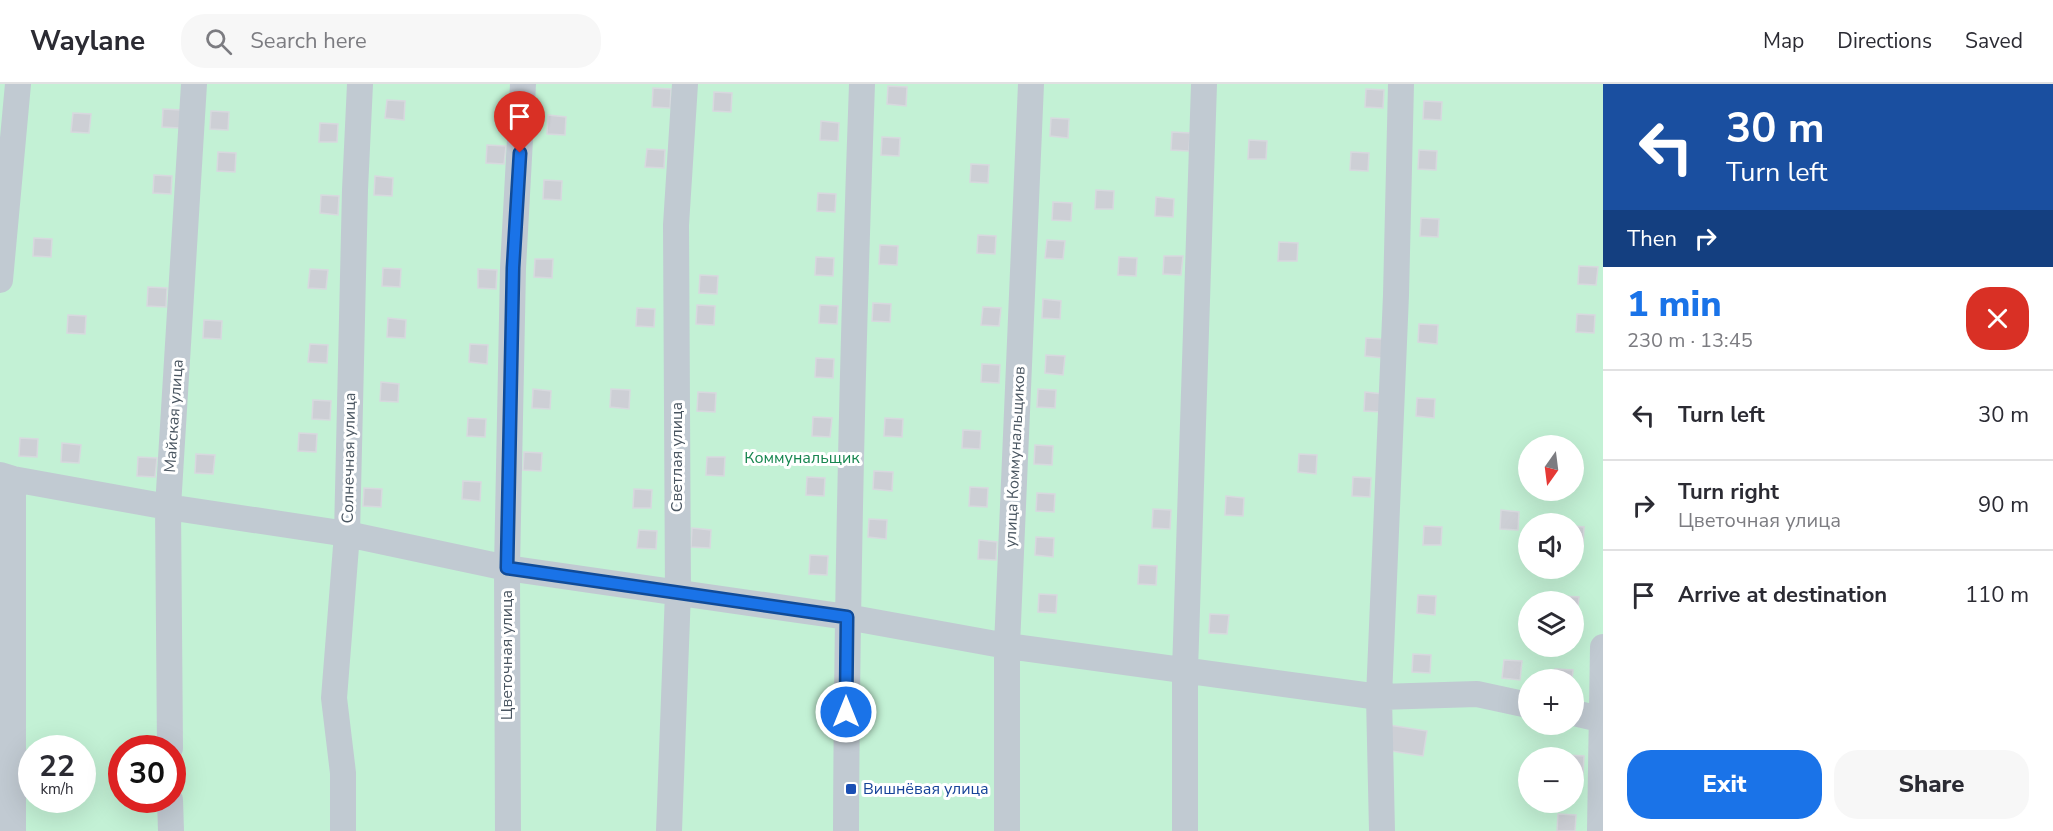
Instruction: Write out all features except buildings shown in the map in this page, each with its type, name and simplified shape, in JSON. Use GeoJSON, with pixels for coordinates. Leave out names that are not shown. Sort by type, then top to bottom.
{"type":"FeatureCollection","features":[{"type":"Feature","properties":{"kind":"street"},"geometry":{"type":"LineString","coordinates":[[0,280],[18,84]]}},
{"type":"Feature","properties":{"kind":"street","name":"Майская улица"},"geometry":{"type":"LineString","coordinates":[[170,735],[168,507],[194,84]]}},
{"type":"Feature","properties":{"kind":"street","name":"Солнечная улица"},"geometry":{"type":"LineString","coordinates":[[343,831],[343,774],[334,698],[347,534],[355,190],[360,84]]}},
{"type":"Feature","properties":{"kind":"street","name":"Цветочная улица"},"geometry":{"type":"LineString","coordinates":[[508,831],[507,568],[513,268],[524,84]]}},
{"type":"Feature","properties":{"kind":"street","name":"Светлая улица"},"geometry":{"type":"LineString","coordinates":[[669,831],[678,592],[676,225],[685,84]]}},
{"type":"Feature","properties":{"kind":"street"},"geometry":{"type":"LineString","coordinates":[[846,831],[852,362],[862,84]]}},
{"type":"Feature","properties":{"kind":"street","name":"улица Коммунальщиков"},"geometry":{"type":"LineString","coordinates":[[1007,831],[1007,646],[1031,84]]}},
{"type":"Feature","properties":{"kind":"street"},"geometry":{"type":"LineString","coordinates":[[1185,831],[1185,671],[1204,84]]}},
{"type":"Feature","properties":{"kind":"street"},"geometry":{"type":"LineString","coordinates":[[1382,831],[1380,697],[1396,295],[1401,84]]}},
{"type":"Feature","properties":{"kind":"street"},"geometry":{"type":"LineString","coordinates":[[14,831],[6,477],[168,507],[347,534],[507,568],[847,617],[1007,646],[1380,697],[1477,694],[1518,703]]}},
{"type":"Feature","properties":{"kind":"street"},"geometry":{"type":"LineString","coordinates":[[1600,831],[1600,719],[1603,647]]}},
{"type":"Feature","properties":{"kind":"street"},"geometry":{"type":"LineString","coordinates":[[1584,715],[1600,719]]}},
{"type":"Feature","properties":{"kind":"street"},"geometry":{"type":"LineString","coordinates":[[170,813],[171,831]]}},
{"type":"Feature","properties":{"kind":"green space","name":"Коммунальщик"},"geometry":{"type":"Polygon","coordinates":[[[0,84],[1603,84],[1603,831],[0,831],[0,84]]]}},
{"type":"Feature","properties":{"kind":"place","name":"Вишнёвая улица"},"geometry":{"type":"Point","coordinates":[851,789]}},
{"type":"Feature","properties":{"kind":"route"},"geometry":{"type":"LineString","coordinates":[[520,153],[513,268],[507,568],[847,617],[846,712]]}}]}
